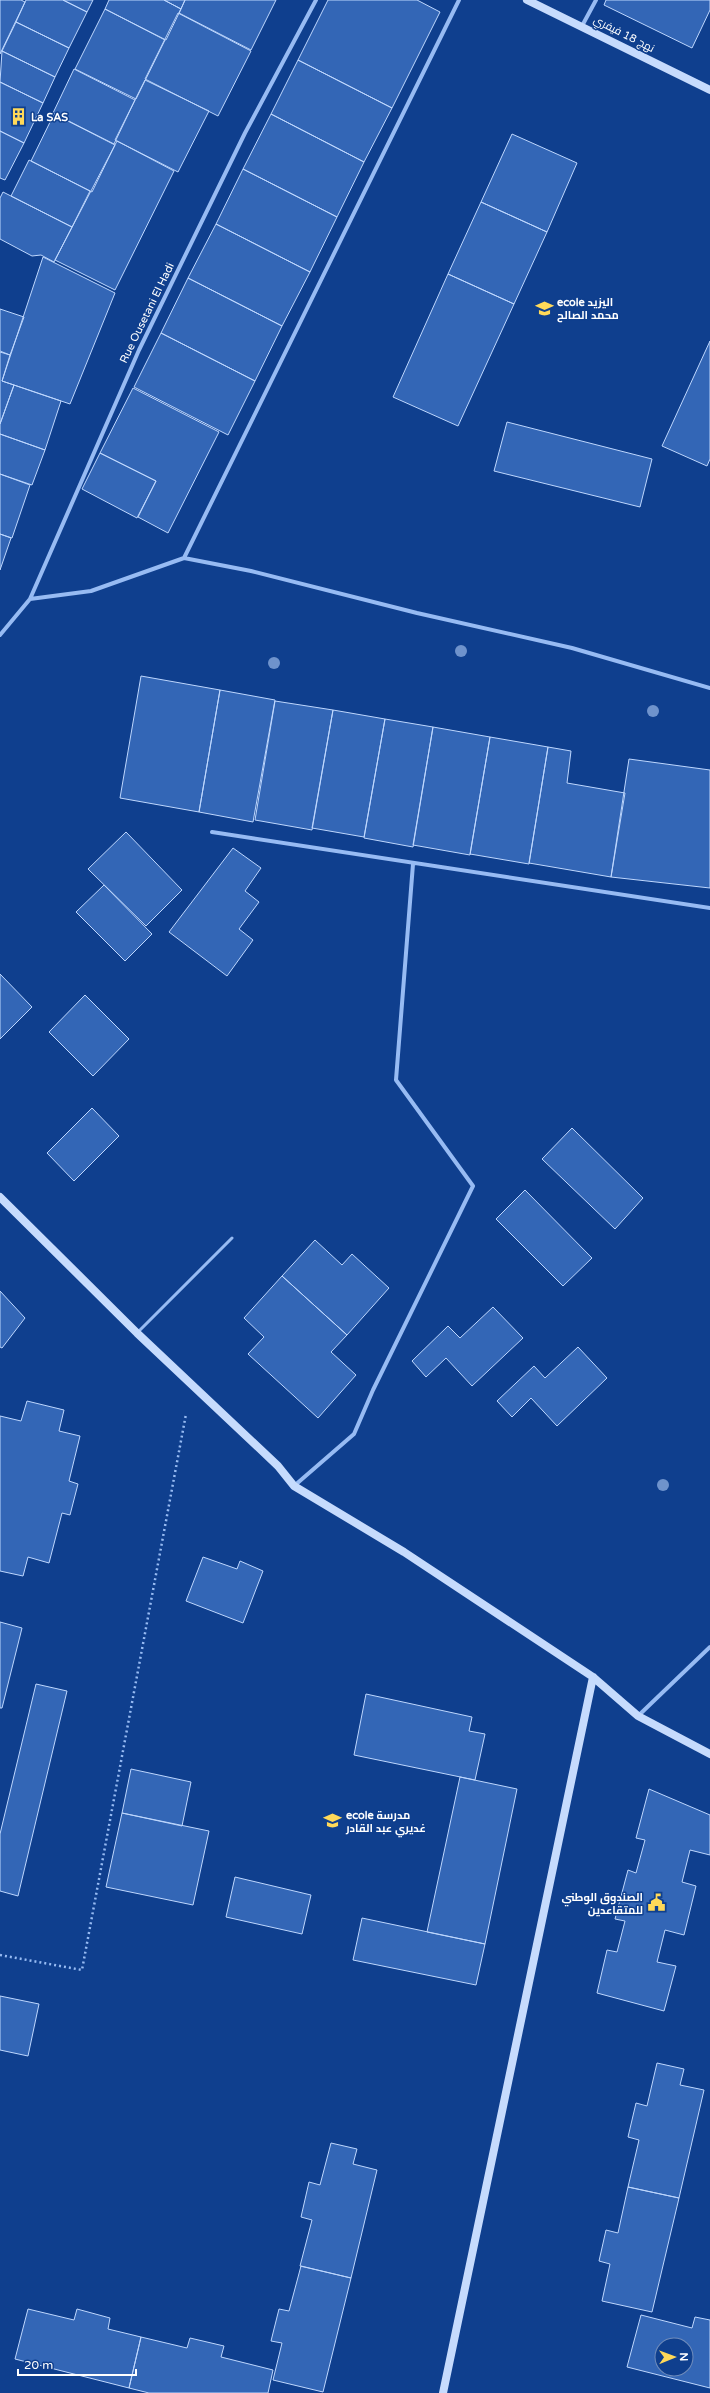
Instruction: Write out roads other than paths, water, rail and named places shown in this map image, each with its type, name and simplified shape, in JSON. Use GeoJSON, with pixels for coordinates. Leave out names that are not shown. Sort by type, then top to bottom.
{"type":"FeatureCollection","features":[{"type":"Feature","properties":{"kind":"street","name":"Rue Ousetani El Hadi"},"geometry":{"type":"LineString","coordinates":[[0,636],[30,599],[139,350],[245,133],[316,0]]}},
{"type":"Feature","properties":{"kind":"street"},"geometry":{"type":"LineString","coordinates":[[184,558],[459,0]]}},
{"type":"Feature","properties":{"kind":"street","name":"نهج 18 فيفري"},"geometry":{"type":"LineString","coordinates":[[527,0],[710,90]]}},
{"type":"Feature","properties":{"kind":"street"},"geometry":{"type":"LineString","coordinates":[[582,26],[596,0]]}},
{"type":"Feature","properties":{"kind":"street"},"geometry":{"type":"LineString","coordinates":[[30,599],[91,591],[184,558],[251,571],[417,613],[572,648],[710,688]]}},
{"type":"Feature","properties":{"kind":"street"},"geometry":{"type":"LineString","coordinates":[[212,832],[413,864],[710,908]]}},
{"type":"Feature","properties":{"kind":"street"},"geometry":{"type":"LineString","coordinates":[[294,1486],[354,1434],[373,1390],[474,1186],[396,1080],[413,864]]}},
{"type":"Feature","properties":{"kind":"street"},"geometry":{"type":"LineString","coordinates":[[0,1197],[137,1333],[278,1466],[294,1486],[404,1552],[593,1678],[638,1716],[710,1754]]}},
{"type":"Feature","properties":{"kind":"street"},"geometry":{"type":"LineString","coordinates":[[638,1716],[710,1647]]}},
{"type":"Feature","properties":{"kind":"street"},"geometry":{"type":"LineString","coordinates":[[443,2393],[593,1678]]}},
{"type":"Feature","properties":{"kind":"lane"},"geometry":{"type":"LineString","coordinates":[[137,1333],[232,1238]]}},
{"type":"Feature","properties":{"kind":"place","name":"La SAS"},"geometry":{"type":"Point","coordinates":[18,117]}},
{"type":"Feature","properties":{"kind":"place","name":"ecole اليزيد محمد الصالح"},"geometry":{"type":"Point","coordinates":[544,308]}},
{"type":"Feature","properties":{"kind":"place","name":"ecole مدرسة غديري عبد القادر"},"geometry":{"type":"Point","coordinates":[333,1821]}},
{"type":"Feature","properties":{"kind":"place","name":"الصندوق الوطني للمتقاعدين"},"geometry":{"type":"Point","coordinates":[656,1903]}}]}
